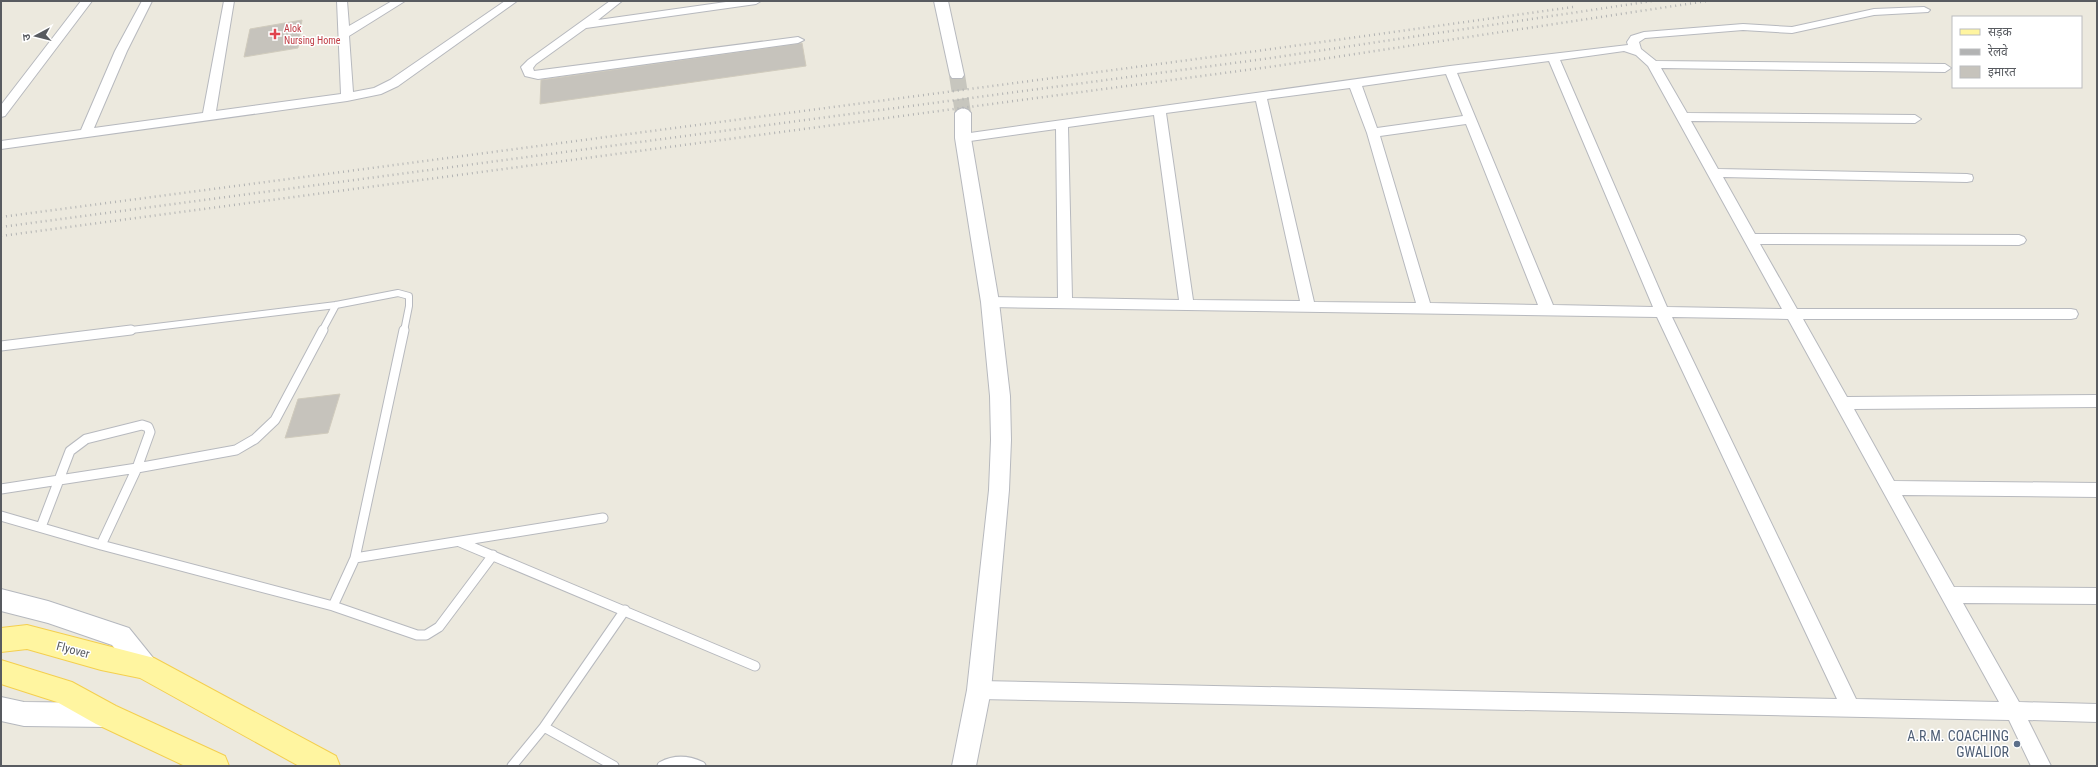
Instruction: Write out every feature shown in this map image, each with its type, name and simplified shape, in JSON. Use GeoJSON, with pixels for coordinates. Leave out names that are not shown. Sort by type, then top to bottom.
{"type":"FeatureCollection","features":[{"type":"Feature","properties":{"kind":"main road"},"geometry":{"type":"LineString","coordinates":[[1,600],[48,612],[120,636],[145,667]]}},
{"type":"Feature","properties":{"kind":"main road","name":"Flyover"},"geometry":{"type":"LineString","coordinates":[[1,640],[27,638],[101,658],[145,667],[326,766]]}},
{"type":"Feature","properties":{"kind":"main road"},"geometry":{"type":"LineString","coordinates":[[1,672],[63,691],[106,715],[215,766]]}},
{"type":"Feature","properties":{"kind":"main road"},"geometry":{"type":"LineString","coordinates":[[1,709],[24,714],[106,715]]}},
{"type":"Feature","properties":{"kind":"street"},"geometry":{"type":"LineString","coordinates":[[1,113],[87,1]]}},
{"type":"Feature","properties":{"kind":"street"},"geometry":{"type":"LineString","coordinates":[[86,133],[121,51],[148,1]]}},
{"type":"Feature","properties":{"kind":"street"},"geometry":{"type":"LineString","coordinates":[[209,116],[228,1]]}},
{"type":"Feature","properties":{"kind":"street"},"geometry":{"type":"LineString","coordinates":[[342,1],[347,97]]}},
{"type":"Feature","properties":{"kind":"street"},"geometry":{"type":"LineString","coordinates":[[344,34],[400,1]]}},
{"type":"Feature","properties":{"kind":"street"},"geometry":{"type":"LineString","coordinates":[[1,145],[347,97],[377,91],[394,83],[512,1]]}},
{"type":"Feature","properties":{"kind":"street"},"geometry":{"type":"LineString","coordinates":[[617,1],[532,62],[527,68],[529,73],[538,75],[798,40]]}},
{"type":"Feature","properties":{"kind":"street"},"geometry":{"type":"LineString","coordinates":[[584,25],[756,1]]}},
{"type":"Feature","properties":{"kind":"street"},"geometry":{"type":"LineString","coordinates":[[940,1],[948,27],[958,75]]}},
{"type":"Feature","properties":{"kind":"street"},"geometry":{"type":"LineString","coordinates":[[1635,49],[1633,42],[1635,38],[1644,35],[1743,26],[1792,30],[1874,12],[1924,10]]}},
{"type":"Feature","properties":{"kind":"street"},"geometry":{"type":"LineString","coordinates":[[963,138],[1450,70],[1611,49],[1635,49],[1643,54],[1653,64],[1684,117],[2014,711],[2041,766]]}},
{"type":"Feature","properties":{"kind":"street"},"geometry":{"type":"LineString","coordinates":[[1553,57],[1662,312],[1850,706]]}},
{"type":"Feature","properties":{"kind":"street"},"geometry":{"type":"LineString","coordinates":[[1653,64],[1945,68]]}},
{"type":"Feature","properties":{"kind":"street"},"geometry":{"type":"LineString","coordinates":[[1450,70],[1548,311]]}},
{"type":"Feature","properties":{"kind":"street"},"geometry":{"type":"LineString","coordinates":[[1355,84],[1373,134],[1425,309]]}},
{"type":"Feature","properties":{"kind":"street"},"geometry":{"type":"LineString","coordinates":[[1262,97],[1308,307]]}},
{"type":"Feature","properties":{"kind":"street"},"geometry":{"type":"LineString","coordinates":[[1160,111],[1187,305]]}},
{"type":"Feature","properties":{"kind":"street"},"geometry":{"type":"LineString","coordinates":[[963,113],[963,138],[990,302],[1000,396],[1001,447],[999,490],[979,690],[964,766]]}},
{"type":"Feature","properties":{"kind":"street"},"geometry":{"type":"LineString","coordinates":[[1684,117],[1915,119]]}},
{"type":"Feature","properties":{"kind":"street"},"geometry":{"type":"LineString","coordinates":[[1373,134],[1471,119]]}},
{"type":"Feature","properties":{"kind":"street"},"geometry":{"type":"LineString","coordinates":[[1062,124],[1065,304]]}},
{"type":"Feature","properties":{"kind":"street"},"geometry":{"type":"LineString","coordinates":[[1715,173],[1967,178]]}},
{"type":"Feature","properties":{"kind":"street"},"geometry":{"type":"LineString","coordinates":[[1751,239],[2019,240]]}},
{"type":"Feature","properties":{"kind":"street"},"geometry":{"type":"LineString","coordinates":[[990,302],[1793,314],[2071,314]]}},
{"type":"Feature","properties":{"kind":"street"},"geometry":{"type":"LineString","coordinates":[[1843,403],[2097,401]]}},
{"type":"Feature","properties":{"kind":"street"},"geometry":{"type":"LineString","coordinates":[[1890,488],[2097,490]]}},
{"type":"Feature","properties":{"kind":"street"},"geometry":{"type":"LineString","coordinates":[[1949,595],[2097,596]]}},
{"type":"Feature","properties":{"kind":"street"},"geometry":{"type":"LineString","coordinates":[[979,690],[1850,706],[2014,711],[2094,717]]}},
{"type":"Feature","properties":{"kind":"lane"},"geometry":{"type":"LineString","coordinates":[[1,346],[336,305],[398,293],[409,296],[409,306],[355,558],[333,606]]}},
{"type":"Feature","properties":{"kind":"lane"},"geometry":{"type":"LineString","coordinates":[[1,489],[138,468],[236,450],[255,439],[275,420],[336,305]]}},
{"type":"Feature","properties":{"kind":"lane"},"geometry":{"type":"LineString","coordinates":[[41,527],[70,451],[86,439],[142,425],[148,427],[150,432],[138,468],[100,546]]}},
{"type":"Feature","properties":{"kind":"lane"},"geometry":{"type":"LineString","coordinates":[[1,516],[100,546],[333,606],[417,635],[426,635],[439,627],[493,555]]}},
{"type":"Feature","properties":{"kind":"lane"},"geometry":{"type":"LineString","coordinates":[[355,558],[603,518]]}},
{"type":"Feature","properties":{"kind":"lane"},"geometry":{"type":"LineString","coordinates":[[460,542],[625,610],[755,666]]}},
{"type":"Feature","properties":{"kind":"lane"},"geometry":{"type":"LineString","coordinates":[[512,766],[544,727],[625,610]]}},
{"type":"Feature","properties":{"kind":"lane"},"geometry":{"type":"LineString","coordinates":[[544,727],[614,766]]}},
{"type":"Feature","properties":{"kind":"lane"},"geometry":{"type":"LineString","coordinates":[[662,766],[679,760],[692,761],[701,766]]}},
{"type":"Feature","properties":{"kind":"building"},"geometry":{"type":"Polygon","coordinates":[[[302,20],[298,48],[244,57],[250,29],[302,20]]]}},
{"type":"Feature","properties":{"kind":"building"},"geometry":{"type":"Polygon","coordinates":[[[802,43],[806,66],[540,104],[541,80],[802,43]]]}},
{"type":"Feature","properties":{"kind":"building"},"geometry":{"type":"Polygon","coordinates":[[[340,394],[328,433],[285,438],[298,399],[340,394]]]}},
{"type":"Feature","properties":{"kind":"tunnel"},"geometry":{"type":"LineString","coordinates":[[957,75],[963,113]]}},
{"type":"Feature","properties":{"kind":"railway"},"geometry":{"type":"LineString","coordinates":[[1,227],[1264,59],[1652,1]]}},
{"type":"Feature","properties":{"kind":"railway"},"geometry":{"type":"LineString","coordinates":[[1,236],[1269,67],[1707,1]]}},
{"type":"Feature","properties":{"kind":"railway"},"geometry":{"type":"LineString","coordinates":[[1,217],[1257,51],[1573,7]]}},
{"type":"Feature","properties":{"kind":"place","name":"Alok Nursing Home"},"geometry":{"type":"Point","coordinates":[275,34]}},
{"type":"Feature","properties":{"kind":"place","name":"A.R.M. COACHING GWALIOR"},"geometry":{"type":"Point","coordinates":[2017,744]}}]}
